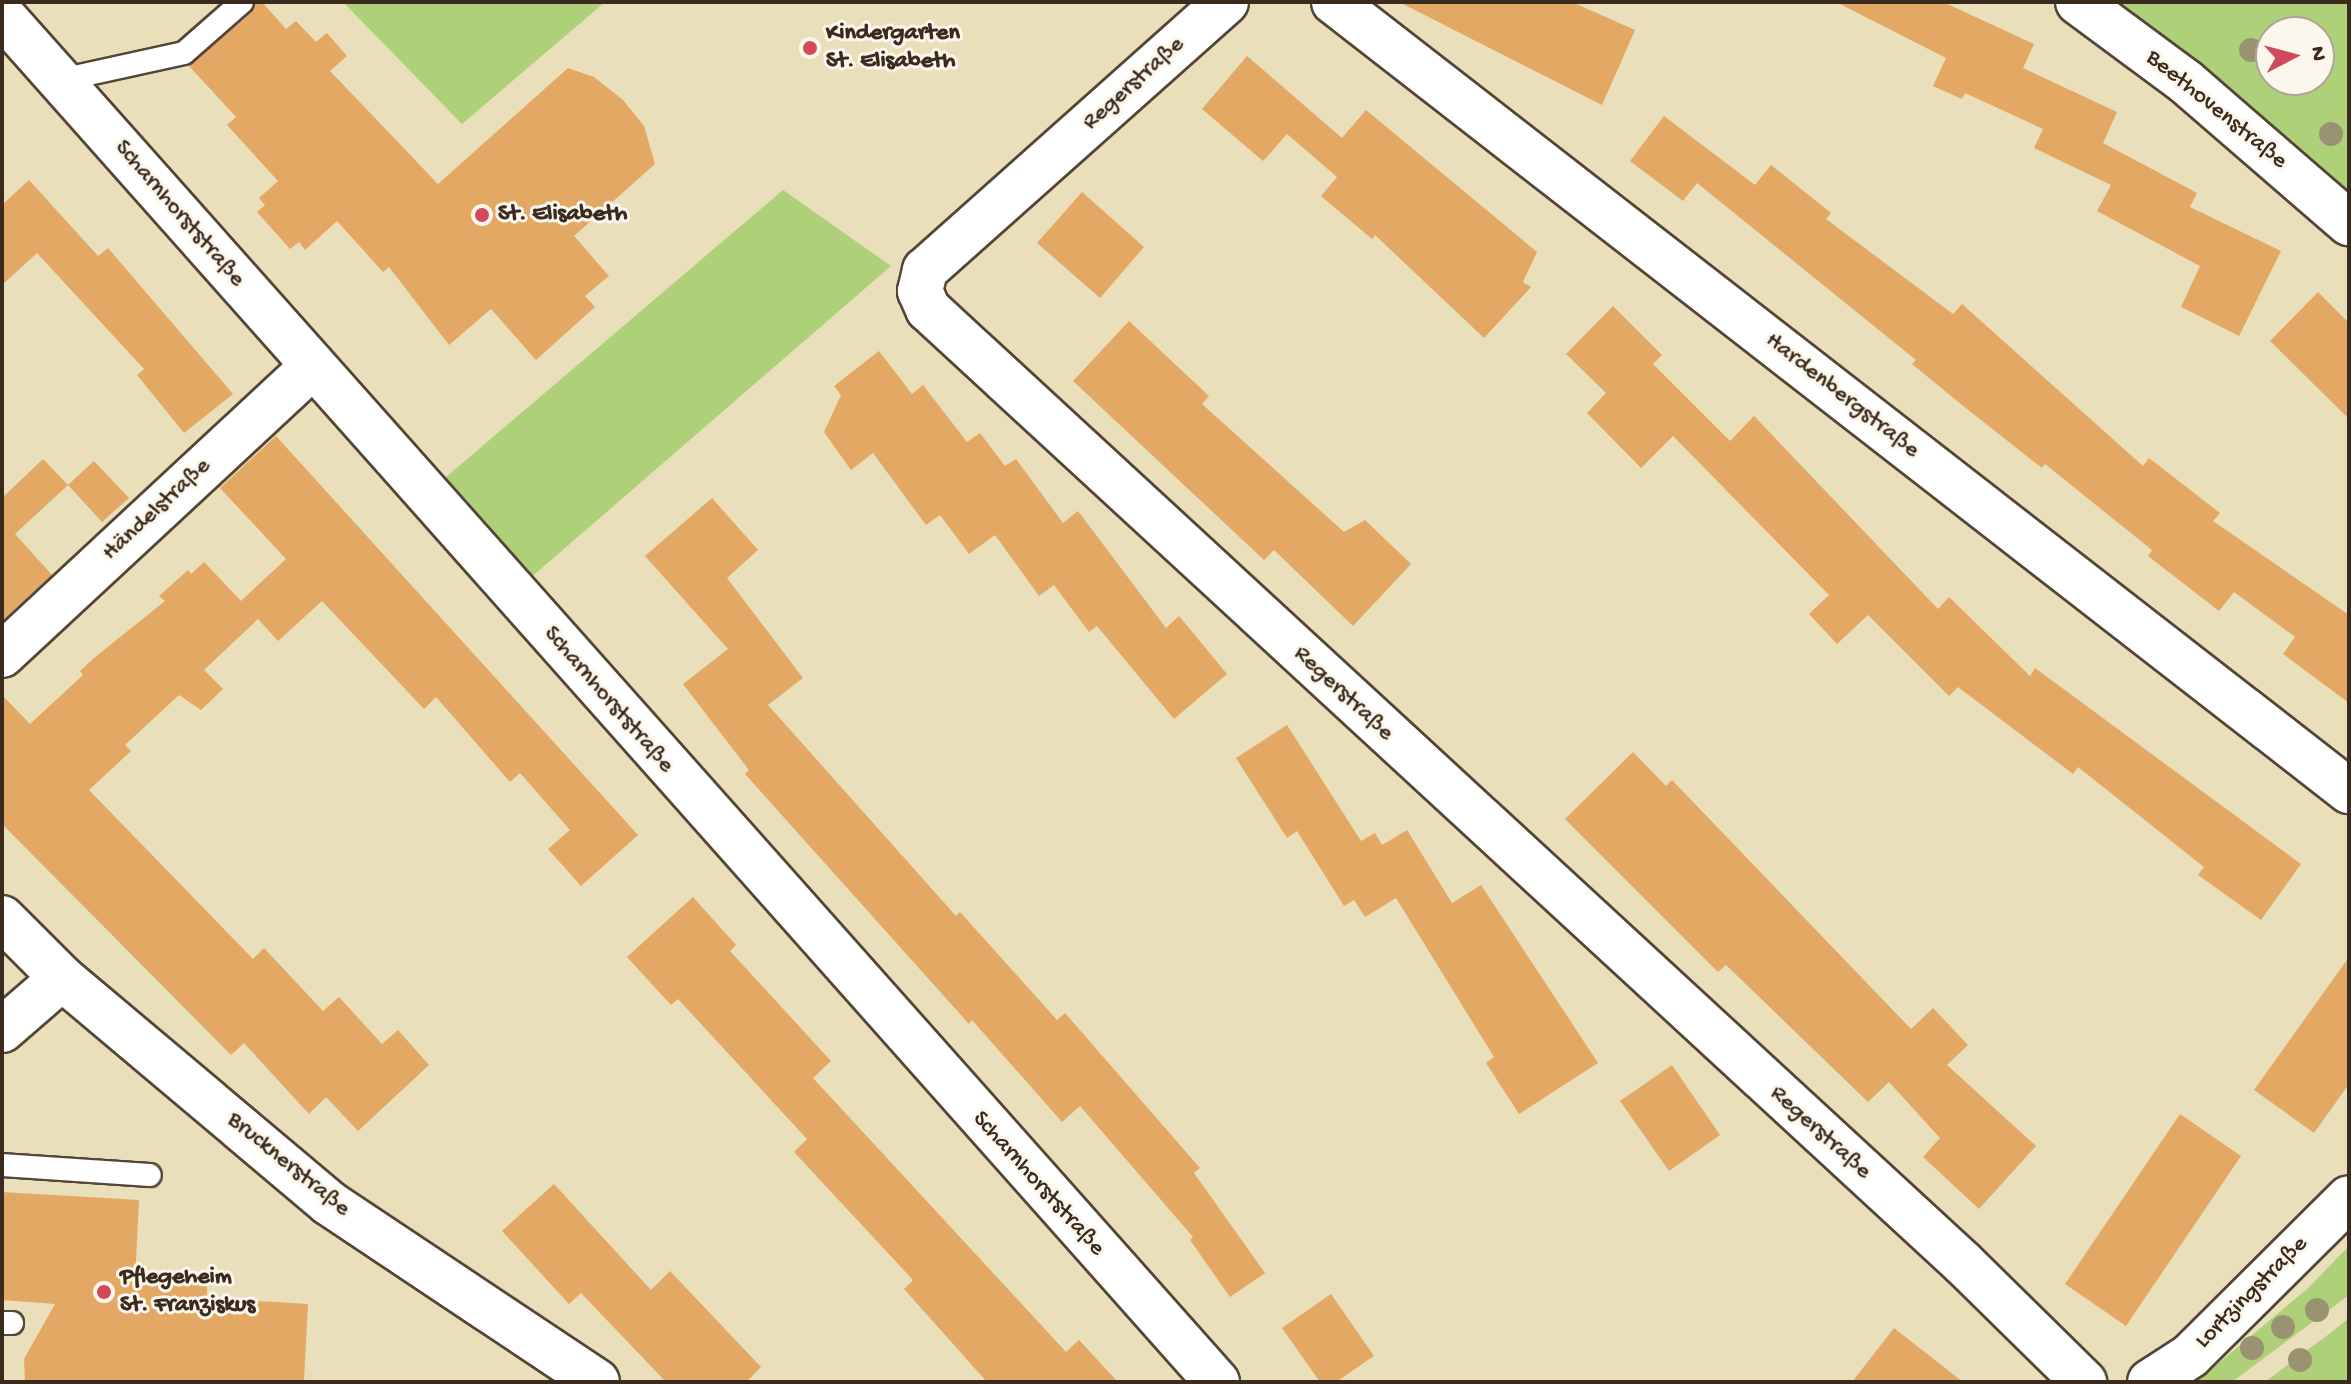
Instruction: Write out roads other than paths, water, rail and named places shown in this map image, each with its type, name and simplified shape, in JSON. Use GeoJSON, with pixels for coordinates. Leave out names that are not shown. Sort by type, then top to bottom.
{"type":"FeatureCollection","features":[{"type":"Feature","properties":{"kind":"street","name":"Regerstraße"},"geometry":{"type":"LineString","coordinates":[[1226,2],[925,270],[920,291],[928,309],[1963,1263],[2084,1382]]}},
{"type":"Feature","properties":{"kind":"street","name":"Hardenbergstraße"},"geometry":{"type":"LineString","coordinates":[[1334,2],[2349,791]]}},
{"type":"Feature","properties":{"kind":"street","name":"Beethovenstraße"},"geometry":{"type":"LineString","coordinates":[[2078,2],[2186,82],[2349,223]]}},
{"type":"Feature","properties":{"kind":"street","name":"Scharnhorststraße"},"geometry":{"type":"LineString","coordinates":[[2,15],[1217,1382]]}},
{"type":"Feature","properties":{"kind":"street","name":"Händelstraße"},"geometry":{"type":"LineString","coordinates":[[2,655],[313,366]]}},
{"type":"Feature","properties":{"kind":"street","name":"Brucknerstraße"},"geometry":{"type":"LineString","coordinates":[[2,918],[62,978],[329,1203],[597,1382]]}},
{"type":"Feature","properties":{"kind":"street"},"geometry":{"type":"LineString","coordinates":[[2,1030],[62,978]]}},
{"type":"Feature","properties":{"kind":"street","name":"Lortzingstraße"},"geometry":{"type":"LineString","coordinates":[[2150,1382],[2190,1356],[2349,1198]]}},
{"type":"Feature","properties":{"kind":"lane"},"geometry":{"type":"LineString","coordinates":[[61,80],[184,53],[242,2]]}},
{"type":"Feature","properties":{"kind":"lane"},"geometry":{"type":"LineString","coordinates":[[2,1165],[150,1175]]}},
{"type":"Feature","properties":{"kind":"place","name":"Kindergarten St. Elisabeth"},"geometry":{"type":"Point","coordinates":[810,48]}},
{"type":"Feature","properties":{"kind":"place","name":"St. Elisabeth"},"geometry":{"type":"Point","coordinates":[482,215]}},
{"type":"Feature","properties":{"kind":"place","name":"Pflegeheim St. Franziskus"},"geometry":{"type":"Point","coordinates":[104,1292]}}]}
